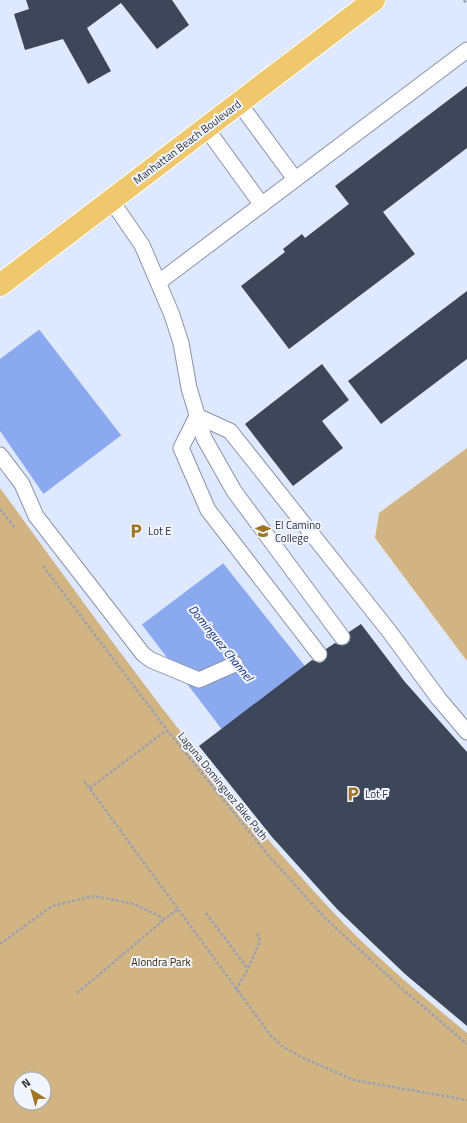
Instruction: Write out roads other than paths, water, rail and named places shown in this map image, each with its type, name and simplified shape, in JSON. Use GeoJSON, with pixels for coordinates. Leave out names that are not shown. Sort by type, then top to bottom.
{"type":"FeatureCollection","features":[{"type":"Feature","properties":{"kind":"main road","name":"Manhattan Beach Boulevard"},"geometry":{"type":"LineString","coordinates":[[3,282],[374,0]]}},
{"type":"Feature","properties":{"kind":"lane"},"geometry":{"type":"LineString","coordinates":[[159,282],[467,50]]}},
{"type":"Feature","properties":{"kind":"lane"},"geometry":{"type":"LineString","coordinates":[[238,103],[295,179]]}},
{"type":"Feature","properties":{"kind":"lane"},"geometry":{"type":"LineString","coordinates":[[206,128],[262,205]]}},
{"type":"Feature","properties":{"kind":"lane"},"geometry":{"type":"LineString","coordinates":[[111,200],[142,245],[172,315],[181,344],[189,388],[204,438],[234,491],[342,638]]}},
{"type":"Feature","properties":{"kind":"lane"},"geometry":{"type":"LineString","coordinates":[[197,416],[181,448],[208,510],[319,654]]}},
{"type":"Feature","properties":{"kind":"lane"},"geometry":{"type":"LineString","coordinates":[[197,416],[230,431],[379,619],[439,699],[467,732]]}},
{"type":"Feature","properties":{"kind":"lane"},"geometry":{"type":"LineString","coordinates":[[0,455],[22,484],[36,516],[143,654],[151,660],[199,680],[236,664]]}},
{"type":"Feature","properties":{"kind":"water","name":"Dominguez Channel"},"geometry":{"type":"Polygon","coordinates":[[[0,279],[117,430],[340,710],[233,744],[40,489],[0,431],[0,279]]]}},
{"type":"Feature","properties":{"kind":"place","name":"Lot E"},"geometry":{"type":"Point","coordinates":[136,531]}},
{"type":"Feature","properties":{"kind":"place","name":"El Camino College"},"geometry":{"type":"Point","coordinates":[263,531]}},
{"type":"Feature","properties":{"kind":"place","name":"Lot F"},"geometry":{"type":"Point","coordinates":[353,794]}},
{"type":"Feature","properties":{"kind":"park label","name":"Alondra Park"},"geometry":{"type":"Point","coordinates":[161,962]}}]}
